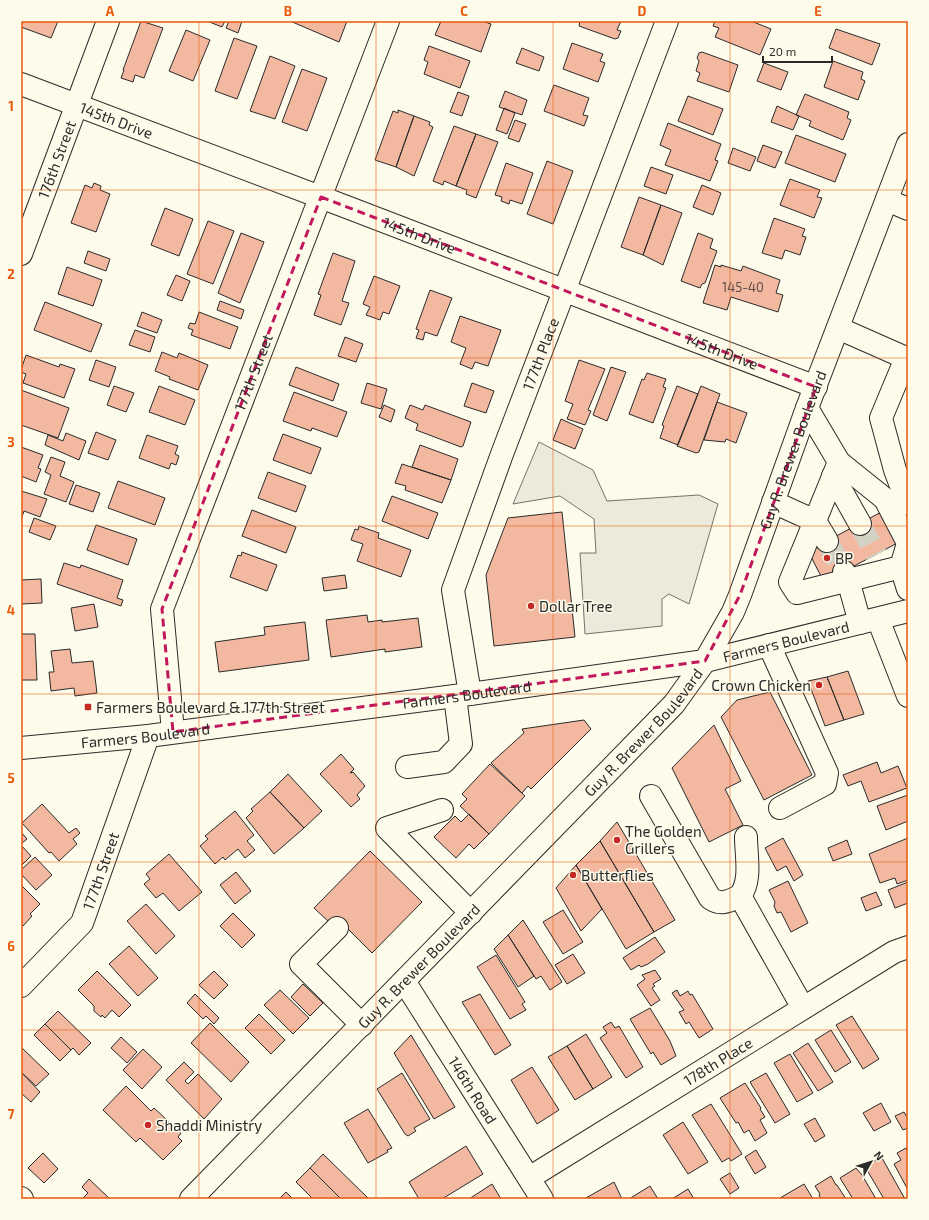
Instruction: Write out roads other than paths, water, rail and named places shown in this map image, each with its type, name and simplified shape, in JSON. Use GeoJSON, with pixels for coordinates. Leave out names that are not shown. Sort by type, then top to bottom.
{"type":"FeatureCollection","features":[{"type":"Feature","properties":{"kind":"street","name":"176th Street"},"geometry":{"type":"LineString","coordinates":[[21,254],[108,21]]}},
{"type":"Feature","properties":{"kind":"street","name":"177th Street"},"geometry":{"type":"LineString","coordinates":[[173,732],[162,609],[388,21]]}},
{"type":"Feature","properties":{"kind":"street","name":"177th Place"},"geometry":{"type":"LineString","coordinates":[[407,767],[444,762],[461,744],[462,695],[453,590],[502,454],[667,21]]}},
{"type":"Feature","properties":{"kind":"street","name":"145th Drive"},"geometry":{"type":"LineString","coordinates":[[21,84],[321,197],[816,387]]}},
{"type":"Feature","properties":{"kind":"street","name":"Guy R. Brewer Boulevard"},"geometry":{"type":"LineString","coordinates":[[191,1199],[674,704],[705,661],[733,612],[807,408],[908,144]]}},
{"type":"Feature","properties":{"kind":"street"},"geometry":{"type":"LineString","coordinates":[[887,200],[908,209]]}},
{"type":"Feature","properties":{"kind":"street"},"geometry":{"type":"LineString","coordinates":[[838,328],[907,359],[881,418],[901,469],[908,504]]}},
{"type":"Feature","properties":{"kind":"street"},"geometry":{"type":"LineString","coordinates":[[807,408],[860,524]]}},
{"type":"Feature","properties":{"kind":"street"},"geometry":{"type":"LineString","coordinates":[[836,469],[885,499],[908,543],[887,564],[797,593],[790,582],[836,469]]}},
{"type":"Feature","properties":{"kind":"street"},"geometry":{"type":"LineString","coordinates":[[774,502],[815,521],[827,541]]}},
{"type":"Feature","properties":{"kind":"street"},"geometry":{"type":"LineString","coordinates":[[887,564],[908,589]]}},
{"type":"Feature","properties":{"kind":"street"},"geometry":{"type":"LineString","coordinates":[[846,576],[908,696]]}},
{"type":"Feature","properties":{"kind":"street","name":"Farmers Boulevard"},"geometry":{"type":"LineString","coordinates":[[21,748],[148,736],[462,695],[705,661],[908,611]]}},
{"type":"Feature","properties":{"kind":"street"},"geometry":{"type":"LineString","coordinates":[[769,645],[827,773],[825,784],[780,808]]}},
{"type":"Feature","properties":{"kind":"street","name":"177th Street"},"geometry":{"type":"LineString","coordinates":[[21,986],[82,924],[148,736]]}},
{"type":"Feature","properties":{"kind":"street"},"geometry":{"type":"LineString","coordinates":[[651,796],[710,898],[716,902],[722,904],[740,896],[745,889],[748,882],[746,837]]}},
{"type":"Feature","properties":{"kind":"street"},"geometry":{"type":"LineString","coordinates":[[442,810],[387,828],[471,913]]}},
{"type":"Feature","properties":{"kind":"street"},"geometry":{"type":"LineString","coordinates":[[740,896],[803,1008]]}},
{"type":"Feature","properties":{"kind":"street"},"geometry":{"type":"LineString","coordinates":[[338,928],[301,964],[362,1025]]}},
{"type":"Feature","properties":{"kind":"street","name":"178th Place"},"geometry":{"type":"LineString","coordinates":[[529,1178],[894,952],[908,947]]}},
{"type":"Feature","properties":{"kind":"street","name":"146th Road"},"geometry":{"type":"LineString","coordinates":[[404,982],[542,1199]]}},
{"type":"Feature","properties":{"kind":"tunnel"},"geometry":{"type":"LineString","coordinates":[[860,524],[876,555]]}},
{"type":"Feature","properties":{"kind":"tunnel"},"geometry":{"type":"LineString","coordinates":[[827,541],[844,572]]}},
{"type":"Feature","properties":{"kind":"place","name":"BP"},"geometry":{"type":"Point","coordinates":[827,558]}},
{"type":"Feature","properties":{"kind":"place","name":"Dollar Tree"},"geometry":{"type":"Point","coordinates":[531,606]}},
{"type":"Feature","properties":{"kind":"place","name":"Crown Chicken"},"geometry":{"type":"Point","coordinates":[819,685]}},
{"type":"Feature","properties":{"kind":"place","name":"Farmers Boulevard & 177th Street"},"geometry":{"type":"Point","coordinates":[88,707]}},
{"type":"Feature","properties":{"kind":"place","name":"The Golden Grillers"},"geometry":{"type":"Point","coordinates":[617,840]}},
{"type":"Feature","properties":{"kind":"place","name":"Butterflies"},"geometry":{"type":"Point","coordinates":[573,875]}},
{"type":"Feature","properties":{"kind":"place","name":"Shaddi Ministry"},"geometry":{"type":"Point","coordinates":[148,1125]}}]}
